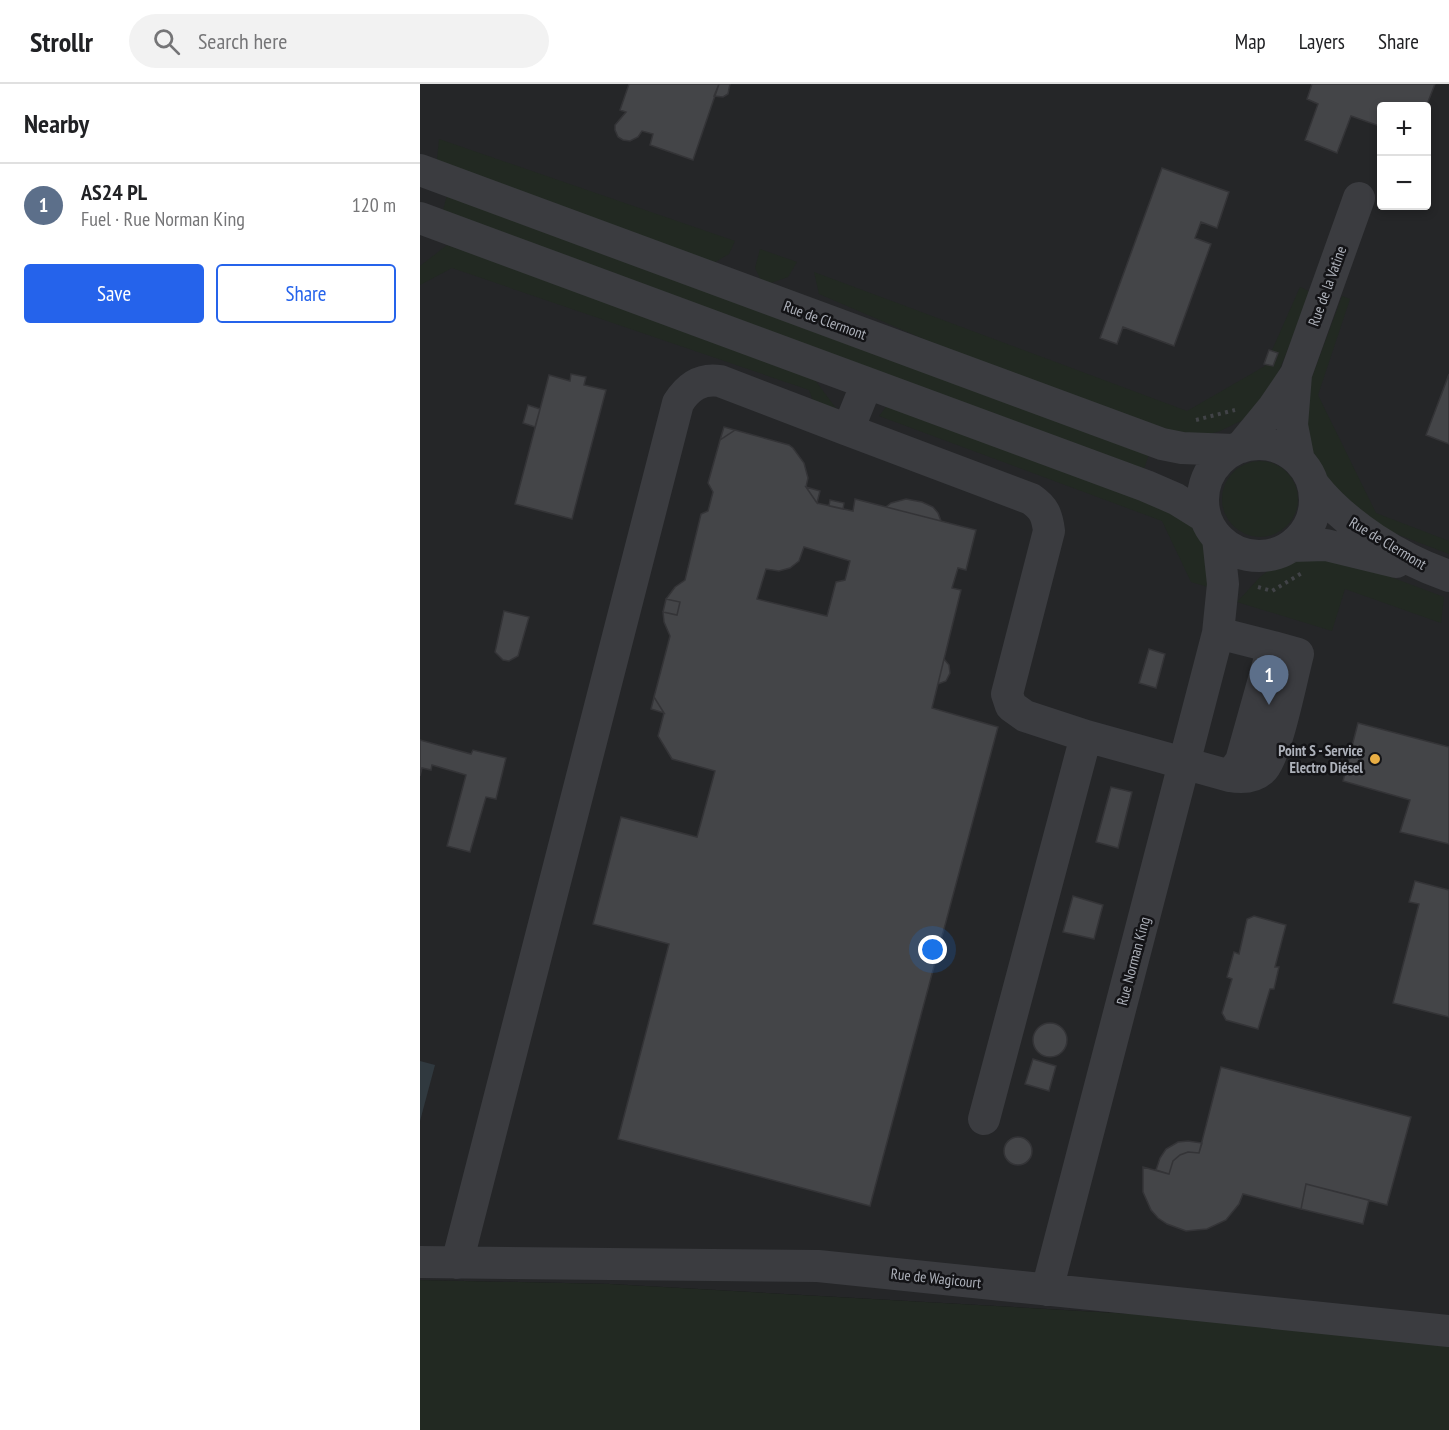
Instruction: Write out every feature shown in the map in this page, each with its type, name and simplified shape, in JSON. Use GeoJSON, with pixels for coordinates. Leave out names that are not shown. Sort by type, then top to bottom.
{"type":"FeatureCollection","features":[{"type":"Feature","properties":{"kind":"street","name":"Rue de Clermont"},"geometry":{"type":"LineString","coordinates":[[420,170],[1162,444],[1182,448],[1237,449]]}},
{"type":"Feature","properties":{"kind":"street","name":"Rue de la Vatine"},"geometry":{"type":"LineString","coordinates":[[1237,449],[1273,408],[1296,374],[1359,198]]}},
{"type":"Feature","properties":{"kind":"street"},"geometry":{"type":"LineString","coordinates":[[420,218],[1146,486],[1176,499],[1211,528],[1230,548],[1245,555],[1280,550],[1307,529],[1315,500],[1306,473],[1287,452],[1272,446],[1256,444],[1237,449],[1221,459],[1207,479],[1203,502],[1211,528]]}},
{"type":"Feature","properties":{"kind":"street","name":"Rue de la Vatine"},"geometry":{"type":"LineString","coordinates":[[1296,374],[1292,425],[1306,473]]}},
{"type":"Feature","properties":{"kind":"street"},"geometry":{"type":"LineString","coordinates":[[457,1263],[678,403],[684,394],[696,384],[712,380],[720,381],[1031,499],[1041,506],[1047,515],[1049,531],[1007,694],[1011,706],[1025,716],[1086,736],[1230,776],[1245,751],[1272,648],[1218,633]]}},
{"type":"Feature","properties":{"kind":"street"},"geometry":{"type":"LineString","coordinates":[[848,430],[867,383]]}},
{"type":"Feature","properties":{"kind":"street","name":"Rue de Clermont"},"geometry":{"type":"LineString","coordinates":[[1306,473],[1329,503],[1356,525],[1395,550],[1445,575]]}},
{"type":"Feature","properties":{"kind":"street","name":"Rue Norman King"},"geometry":{"type":"LineString","coordinates":[[1047,1290],[1218,633],[1223,584],[1211,528]]}},
{"type":"Feature","properties":{"kind":"street","name":"Rue de Clermont"},"geometry":{"type":"LineString","coordinates":[[1280,550],[1319,544],[1334,546],[1445,575]]}},
{"type":"Feature","properties":{"kind":"street","name":"Rue Norman King"},"geometry":{"type":"LineString","coordinates":[[1218,633],[1243,583],[1254,568],[1280,550]]}},
{"type":"Feature","properties":{"kind":"street"},"geometry":{"type":"LineString","coordinates":[[984,1119],[1086,736]]}},
{"type":"Feature","properties":{"kind":"street","name":"Rue de Wagicourt"},"geometry":{"type":"LineString","coordinates":[[420,1262],[804,1265],[1449,1331]]}},
{"type":"Feature","properties":{"kind":"shaded area"},"geometry":{"type":"Polygon","coordinates":[[[420,84],[1449,84],[1449,1345],[1204,1318],[610,1284],[420,1280],[420,84]]]}},
{"type":"Feature","properties":{"kind":"shaded area"},"geometry":{"type":"Polygon","coordinates":[[[439,139],[735,241],[729,254],[710,265],[442,167],[437,159],[439,139]]]}},
{"type":"Feature","properties":{"kind":"shaded area"},"geometry":{"type":"Polygon","coordinates":[[[448,192],[1151,448],[1143,472],[441,217],[448,192]]]}},
{"type":"Feature","properties":{"kind":"shaded area"},"geometry":{"type":"Polygon","coordinates":[[[447,245],[809,372],[841,415],[814,404],[809,390],[452,268],[420,285],[420,266],[447,245]]]}},
{"type":"Feature","properties":{"kind":"shaded area"},"geometry":{"type":"Polygon","coordinates":[[[760,249],[797,262],[788,277],[768,284],[761,280],[755,268],[760,249]]]}},
{"type":"Feature","properties":{"kind":"shaded area"},"geometry":{"type":"Polygon","coordinates":[[[814,272],[1187,411],[1265,366],[1300,287],[1311,292],[1269,396],[1247,418],[1220,431],[1197,438],[1045,391],[819,294],[814,272]]]}},
{"type":"Feature","properties":{"kind":"shaded area"},"geometry":{"type":"Polygon","coordinates":[[[1342,296],[1350,299],[1318,395],[1376,513],[1449,541],[1449,554],[1391,532],[1349,512],[1320,479],[1306,447],[1305,396],[1342,296]]]}},
{"type":"Feature","properties":{"kind":"shaded area"},"geometry":{"type":"Polygon","coordinates":[[[889,403],[1144,497],[1203,530],[1215,589],[1191,582],[1162,521],[879,416],[889,403]]]}},
{"type":"Feature","properties":{"kind":"shaded area"},"geometry":{"type":"Polygon","coordinates":[[[1260,461],[1274,464],[1287,472],[1295,485],[1298,499],[1295,513],[1287,526],[1274,534],[1260,537],[1246,534],[1233,526],[1225,513],[1222,499],[1225,485],[1233,472],[1246,464],[1260,461]]]}},
{"type":"Feature","properties":{"kind":"shaded area"},"geometry":{"type":"Polygon","coordinates":[[[1296,556],[1364,567],[1444,597],[1441,623],[1345,589],[1332,631],[1237,602],[1260,577],[1278,563],[1296,556]]]}},
{"type":"Feature","properties":{"kind":"shaded area"},"geometry":{"type":"Polygon","coordinates":[[[420,1061],[435,1065],[420,1121],[420,1061]]]}},
{"type":"Feature","properties":{"kind":"shaded area"},"geometry":{"type":"Polygon","coordinates":[[[420,1280],[610,1284],[1204,1318],[1449,1345],[1449,1430],[420,1430],[420,1280]]]}},
{"type":"Feature","properties":{"kind":"building"},"geometry":{"type":"Polygon","coordinates":[[[629,84],[719,84],[693,160],[650,145],[653,134],[642,131],[638,137],[630,141],[618,137],[615,125],[626,112],[620,110],[629,84]]]}},
{"type":"Feature","properties":{"kind":"building"},"geometry":{"type":"Polygon","coordinates":[[[719,84],[730,84],[728,94],[723,97],[714,96],[719,84]]]}},
{"type":"Feature","properties":{"kind":"building"},"geometry":{"type":"Polygon","coordinates":[[[1312,84],[1435,84],[1428,102],[1377,102],[1377,125],[1351,116],[1337,153],[1305,140],[1318,104],[1307,99],[1312,84]]]}},
{"type":"Feature","properties":{"kind":"building"},"geometry":{"type":"Polygon","coordinates":[[[1162,168],[1229,192],[1217,228],[1201,222],[1195,238],[1211,244],[1174,346],[1123,327],[1117,344],[1100,338],[1162,168]]]}},
{"type":"Feature","properties":{"kind":"building"},"geometry":{"type":"Polygon","coordinates":[[[1269,350],[1278,353],[1273,366],[1264,364],[1269,350]]]}},
{"type":"Feature","properties":{"kind":"building"},"geometry":{"type":"Polygon","coordinates":[[[571,374],[586,377],[584,385],[606,390],[572,519],[515,504],[549,375],[570,381],[571,374]]]}},
{"type":"Feature","properties":{"kind":"building"},"geometry":{"type":"Polygon","coordinates":[[[1449,374],[1449,444],[1426,435],[1449,374]]]}},
{"type":"Feature","properties":{"kind":"building"},"geometry":{"type":"Polygon","coordinates":[[[528,405],[540,409],[535,427],[523,423],[528,405]]]}},
{"type":"Feature","properties":{"kind":"building"},"geometry":{"type":"Polygon","coordinates":[[[724,427],[735,430],[720,440],[724,427]]]}},
{"type":"Feature","properties":{"kind":"building"},"geometry":{"type":"Polygon","coordinates":[[[735,430],[789,445],[804,463],[808,478],[806,487],[817,503],[853,511],[855,499],[976,530],[966,570],[958,568],[952,588],[961,590],[932,708],[998,727],[870,1206],[618,1139],[669,944],[593,924],[621,817],[697,837],[715,771],[672,759],[658,736],[664,713],[654,697],[670,636],[664,622],[663,612],[677,615],[680,602],[666,599],[675,587],[685,580],[701,514],[708,511],[713,492],[708,483],[720,440],[735,430]],[[804,547],[799,561],[790,568],[779,571],[766,569],[757,599],[827,616],[836,582],[845,580],[850,561],[804,547]]]}},
{"type":"Feature","properties":{"kind":"building"},"geometry":{"type":"Polygon","coordinates":[[[806,487],[820,491],[817,503],[806,487]]]}},
{"type":"Feature","properties":{"kind":"building"},"geometry":{"type":"Polygon","coordinates":[[[906,499],[933,507],[941,521],[886,507],[891,503],[906,499]]]}},
{"type":"Feature","properties":{"kind":"building"},"geometry":{"type":"Polygon","coordinates":[[[830,500],[844,503],[843,509],[829,506],[830,500]]]}},
{"type":"Feature","properties":{"kind":"building"},"geometry":{"type":"Polygon","coordinates":[[[666,599],[680,602],[677,615],[663,612],[666,599]]]}},
{"type":"Feature","properties":{"kind":"building"},"geometry":{"type":"Polygon","coordinates":[[[504,611],[529,617],[518,656],[509,661],[503,660],[495,652],[504,611]]]}},
{"type":"Feature","properties":{"kind":"building"},"geometry":{"type":"Polygon","coordinates":[[[1149,649],[1165,654],[1156,688],[1139,683],[1149,649]]]}},
{"type":"Feature","properties":{"kind":"building"},"geometry":{"type":"Polygon","coordinates":[[[944,659],[949,665],[950,673],[946,681],[938,684],[944,659]]]}},
{"type":"Feature","properties":{"kind":"building"},"geometry":{"type":"Polygon","coordinates":[[[654,697],[664,713],[651,709],[654,697]]]}},
{"type":"Feature","properties":{"kind":"building"},"geometry":{"type":"Polygon","coordinates":[[[1358,723],[1449,747],[1449,844],[1400,832],[1410,800],[1343,781],[1358,723]]]}},
{"type":"Feature","properties":{"kind":"building"},"geometry":{"type":"Polygon","coordinates":[[[420,740],[471,754],[473,750],[506,758],[496,799],[486,797],[470,852],[447,846],[466,775],[432,765],[431,770],[422,768],[420,776],[420,740]]]}},
{"type":"Feature","properties":{"kind":"building"},"geometry":{"type":"Polygon","coordinates":[[[1111,787],[1132,792],[1118,848],[1096,842],[1111,787]]]}},
{"type":"Feature","properties":{"kind":"building"},"geometry":{"type":"Polygon","coordinates":[[[1415,881],[1449,890],[1449,1017],[1393,1003],[1419,904],[1409,902],[1415,881]]]}},
{"type":"Feature","properties":{"kind":"building"},"geometry":{"type":"Polygon","coordinates":[[[1073,896],[1103,905],[1094,939],[1063,932],[1073,896]]]}},
{"type":"Feature","properties":{"kind":"building"},"geometry":{"type":"Polygon","coordinates":[[[1254,916],[1286,925],[1275,967],[1279,967],[1274,989],[1270,989],[1258,1029],[1226,1020],[1222,1013],[1232,979],[1227,977],[1234,952],[1239,954],[1247,919],[1254,916]]]}},
{"type":"Feature","properties":{"kind":"building"},"geometry":{"type":"Polygon","coordinates":[[[1050,1023],[1062,1028],[1067,1040],[1062,1052],[1050,1057],[1038,1052],[1033,1040],[1038,1028],[1050,1023]]]}},
{"type":"Feature","properties":{"kind":"building"},"geometry":{"type":"Polygon","coordinates":[[[1033,1059],[1056,1066],[1049,1091],[1025,1084],[1033,1059]]]}},
{"type":"Feature","properties":{"kind":"building"},"geometry":{"type":"Polygon","coordinates":[[[1221,1067],[1411,1117],[1387,1205],[1306,1184],[1301,1209],[1243,1194],[1239,1204],[1226,1220],[1207,1229],[1186,1231],[1158,1218],[1151,1210],[1143,1192],[1143,1167],[1169,1174],[1173,1161],[1180,1155],[1188,1152],[1199,1153],[1221,1067]]]}},
{"type":"Feature","properties":{"kind":"building"},"geometry":{"type":"Polygon","coordinates":[[[1018,1137],[1028,1141],[1032,1151],[1028,1161],[1018,1165],[1008,1161],[1004,1151],[1008,1141],[1018,1137]]]}},
{"type":"Feature","properties":{"kind":"building"},"geometry":{"type":"Polygon","coordinates":[[[1178,1142],[1202,1143],[1199,1153],[1188,1152],[1180,1155],[1173,1161],[1169,1174],[1156,1170],[1166,1149],[1178,1142]]]}},
{"type":"Feature","properties":{"kind":"building"},"geometry":{"type":"Polygon","coordinates":[[[1306,1184],[1369,1200],[1363,1224],[1301,1209],[1306,1184]]]}},
{"type":"Feature","properties":{"kind":"place","name":"AS24 PL"},"geometry":{"type":"Point","coordinates":[1269,705]}},
{"type":"Feature","properties":{"kind":"place","name":"Point S - Service Electro Diésel"},"geometry":{"type":"Point","coordinates":[1375,759]}}]}
